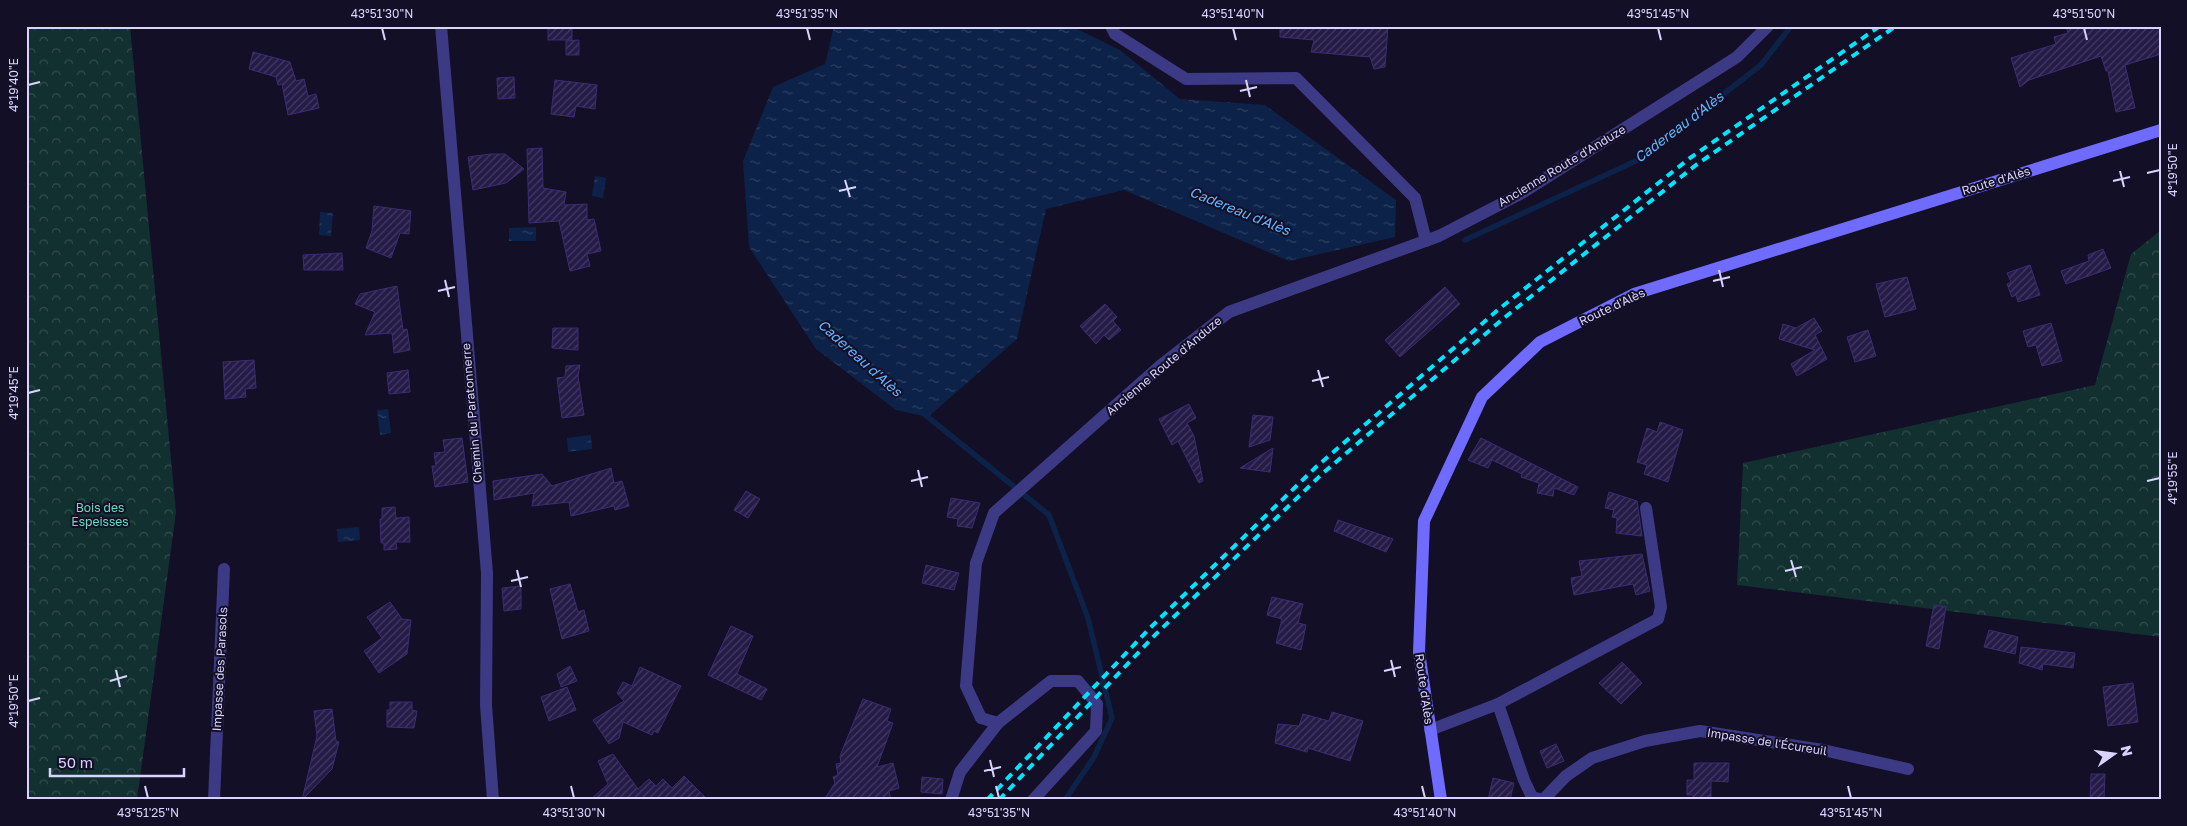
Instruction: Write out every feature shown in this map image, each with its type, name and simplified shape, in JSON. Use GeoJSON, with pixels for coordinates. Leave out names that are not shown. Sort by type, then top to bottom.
{"type":"FeatureCollection","features":[{"type":"Feature","properties":{"kind":"main road","name":"Route d'Alès"},"geometry":{"type":"LineString","coordinates":[[1441,800],[1418,652],[1424,522],[1482,397],[1540,342],[1634,294],[2161,130]]}},
{"type":"Feature","properties":{"kind":"street","name":"Chemin du Paratonnerre"},"geometry":{"type":"LineString","coordinates":[[440,26],[486,573],[486,705],[493,800]]}},
{"type":"Feature","properties":{"kind":"street"},"geometry":{"type":"LineString","coordinates":[[1111,26],[1115,34],[1186,79],[1296,78],[1415,198],[1426,241]]}},
{"type":"Feature","properties":{"kind":"street","name":"Ancienne Route d'Anduze"},"geometry":{"type":"LineString","coordinates":[[998,724],[981,718],[966,686],[976,563],[994,513],[1046,469],[1160,366],[1229,312],[1426,241],[1522,193],[1736,57],[1768,26]]}},
{"type":"Feature","properties":{"kind":"street"},"geometry":{"type":"LineString","coordinates":[[1430,730],[1498,704],[1658,619],[1661,607],[1646,508]]}},
{"type":"Feature","properties":{"kind":"street","name":"Impasse des Parasols"},"geometry":{"type":"LineString","coordinates":[[214,800],[224,569]]}},
{"type":"Feature","properties":{"kind":"street"},"geometry":{"type":"LineString","coordinates":[[951,800],[960,772],[998,724],[1052,682],[1078,681],[1097,704],[1096,731],[1033,800]]}},
{"type":"Feature","properties":{"kind":"street","name":"Impasse de l'Écureuil"},"geometry":{"type":"LineString","coordinates":[[1498,704],[1524,780],[1532,797],[1543,800],[1566,776],[1592,758],[1645,741],[1700,731],[1823,750],[1908,769]]}},
{"type":"Feature","properties":{"kind":"green space","name":"Bois des Espeisses"},"geometry":{"type":"Polygon","coordinates":[[[26,26],[130,26],[176,512],[137,800],[26,800],[26,26]]]}},
{"type":"Feature","properties":{"kind":"green space"},"geometry":{"type":"Polygon","coordinates":[[[2161,230],[2161,637],[1737,585],[1743,463],[2095,385],[2131,254],[2161,230]]]}},
{"type":"Feature","properties":{"kind":"water"},"geometry":{"type":"Polygon","coordinates":[[[834,26],[1071,26],[1120,50],[1180,99],[1265,105],[1396,200],[1395,237],[1289,261],[1124,190],[1046,209],[1017,339],[928,417],[896,410],[816,349],[749,247],[743,161],[773,87],[825,64],[834,26]]]}},
{"type":"Feature","properties":{"kind":"water"},"geometry":{"type":"Polygon","coordinates":[[[595,176],[606,178],[603,198],[592,196],[595,176]]]}},
{"type":"Feature","properties":{"kind":"water"},"geometry":{"type":"Polygon","coordinates":[[[320,212],[333,213],[331,236],[319,235],[320,212]]]}},
{"type":"Feature","properties":{"kind":"water"},"geometry":{"type":"Polygon","coordinates":[[[536,227],[536,241],[509,241],[509,228],[536,227]]]}},
{"type":"Feature","properties":{"kind":"water"},"geometry":{"type":"Polygon","coordinates":[[[388,409],[391,433],[380,435],[377,410],[388,409]]]}},
{"type":"Feature","properties":{"kind":"water"},"geometry":{"type":"Polygon","coordinates":[[[591,435],[592,449],[568,452],[567,438],[591,435]]]}},
{"type":"Feature","properties":{"kind":"water"},"geometry":{"type":"Polygon","coordinates":[[[359,527],[360,540],[338,542],[337,529],[359,527]]]}},
{"type":"Feature","properties":{"kind":"building"},"geometry":{"type":"Polygon","coordinates":[[[548,26],[572,26],[572,40],[548,40],[548,26]]]}},
{"type":"Feature","properties":{"kind":"building"},"geometry":{"type":"Polygon","coordinates":[[[1280,26],[1388,26],[1385,67],[1374,69],[1370,57],[1311,52],[1314,40],[1280,37],[1280,26]]]}},
{"type":"Feature","properties":{"kind":"building"},"geometry":{"type":"Polygon","coordinates":[[[2066,26],[2161,26],[2161,54],[2125,65],[2135,108],[2116,112],[2108,71],[2106,71],[2101,56],[2029,80],[2020,87],[2011,58],[2056,44],[2054,37],[2068,33],[2066,26]]]}},
{"type":"Feature","properties":{"kind":"building"},"geometry":{"type":"Polygon","coordinates":[[[579,40],[579,55],[566,55],[566,41],[579,40]]]}},
{"type":"Feature","properties":{"kind":"building"},"geometry":{"type":"Polygon","coordinates":[[[253,52],[290,62],[296,81],[304,79],[308,96],[316,94],[319,108],[288,115],[282,84],[278,85],[276,77],[249,69],[253,52]]]}},
{"type":"Feature","properties":{"kind":"building"},"geometry":{"type":"Polygon","coordinates":[[[514,77],[515,98],[498,99],[497,78],[514,77]]]}},
{"type":"Feature","properties":{"kind":"building"},"geometry":{"type":"Polygon","coordinates":[[[555,80],[597,85],[595,109],[576,106],[574,117],[551,114],[555,80]]]}},
{"type":"Feature","properties":{"kind":"building"},"geometry":{"type":"Polygon","coordinates":[[[542,148],[543,188],[566,192],[564,205],[587,204],[587,220],[594,219],[601,251],[587,254],[590,266],[570,271],[559,221],[529,223],[527,149],[542,148]]]}},
{"type":"Feature","properties":{"kind":"building"},"geometry":{"type":"Polygon","coordinates":[[[505,154],[524,169],[506,183],[473,190],[468,157],[505,154]]]}},
{"type":"Feature","properties":{"kind":"building"},"geometry":{"type":"Polygon","coordinates":[[[374,206],[411,211],[409,234],[400,233],[391,258],[366,248],[372,231],[374,206]]]}},
{"type":"Feature","properties":{"kind":"building"},"geometry":{"type":"Polygon","coordinates":[[[2103,249],[2111,268],[2066,284],[2061,271],[2089,261],[2088,255],[2103,249]]]}},
{"type":"Feature","properties":{"kind":"building"},"geometry":{"type":"Polygon","coordinates":[[[342,253],[343,270],[304,270],[303,255],[342,253]]]}},
{"type":"Feature","properties":{"kind":"building"},"geometry":{"type":"Polygon","coordinates":[[[2030,265],[2040,295],[2018,302],[2016,295],[2012,297],[2007,284],[2011,282],[2007,273],[2030,265]]]}},
{"type":"Feature","properties":{"kind":"building"},"geometry":{"type":"Polygon","coordinates":[[[1907,277],[1916,309],[1885,317],[1876,284],[1907,277]]]}},
{"type":"Feature","properties":{"kind":"building"},"geometry":{"type":"Polygon","coordinates":[[[397,286],[403,330],[407,329],[410,350],[394,353],[392,333],[365,335],[375,312],[355,304],[360,294],[397,286]]]}},
{"type":"Feature","properties":{"kind":"building"},"geometry":{"type":"Polygon","coordinates":[[[1445,287],[1460,304],[1400,357],[1385,340],[1445,287]]]}},
{"type":"Feature","properties":{"kind":"building"},"geometry":{"type":"Polygon","coordinates":[[[1105,304],[1117,317],[1113,321],[1121,330],[1109,340],[1104,335],[1096,344],[1080,326],[1105,304]]]}},
{"type":"Feature","properties":{"kind":"building"},"geometry":{"type":"Polygon","coordinates":[[[1814,318],[1822,331],[1815,335],[1827,359],[1797,376],[1791,364],[1815,350],[1779,339],[1783,324],[1796,328],[1814,318]]]}},
{"type":"Feature","properties":{"kind":"building"},"geometry":{"type":"Polygon","coordinates":[[[2051,323],[2062,361],[2042,366],[2036,345],[2028,347],[2023,331],[2051,323]]]}},
{"type":"Feature","properties":{"kind":"building"},"geometry":{"type":"Polygon","coordinates":[[[553,328],[578,328],[578,350],[552,348],[553,328]]]}},
{"type":"Feature","properties":{"kind":"building"},"geometry":{"type":"Polygon","coordinates":[[[1868,330],[1876,356],[1855,362],[1847,337],[1868,330]]]}},
{"type":"Feature","properties":{"kind":"building"},"geometry":{"type":"Polygon","coordinates":[[[254,360],[256,388],[245,389],[246,397],[225,399],[223,362],[254,360]]]}},
{"type":"Feature","properties":{"kind":"building"},"geometry":{"type":"Polygon","coordinates":[[[580,365],[578,376],[584,415],[562,418],[557,378],[565,377],[566,366],[580,365]]]}},
{"type":"Feature","properties":{"kind":"building"},"geometry":{"type":"Polygon","coordinates":[[[408,370],[410,392],[389,394],[387,373],[408,370]]]}},
{"type":"Feature","properties":{"kind":"building"},"geometry":{"type":"Polygon","coordinates":[[[1189,404],[1196,418],[1187,423],[1194,436],[1203,481],[1199,483],[1178,441],[1172,445],[1159,419],[1189,404]]]}},
{"type":"Feature","properties":{"kind":"building"},"geometry":{"type":"Polygon","coordinates":[[[1253,415],[1273,417],[1270,440],[1249,447],[1253,415]]]}},
{"type":"Feature","properties":{"kind":"building"},"geometry":{"type":"Polygon","coordinates":[[[1660,422],[1683,430],[1668,482],[1644,474],[1647,465],[1637,462],[1647,428],[1657,432],[1660,422]]]}},
{"type":"Feature","properties":{"kind":"building"},"geometry":{"type":"Polygon","coordinates":[[[462,438],[468,482],[435,487],[432,466],[436,466],[434,453],[445,452],[443,440],[462,438]]]}},
{"type":"Feature","properties":{"kind":"building"},"geometry":{"type":"Polygon","coordinates":[[[1481,438],[1578,487],[1574,495],[1554,488],[1553,496],[1537,493],[1539,483],[1521,477],[1522,474],[1492,460],[1488,468],[1468,460],[1481,438]]]}},
{"type":"Feature","properties":{"kind":"building"},"geometry":{"type":"Polygon","coordinates":[[[1273,448],[1270,472],[1240,468],[1273,448]]]}},
{"type":"Feature","properties":{"kind":"building"},"geometry":{"type":"Polygon","coordinates":[[[611,468],[614,483],[622,481],[629,506],[615,510],[614,506],[571,516],[569,502],[532,506],[534,493],[494,500],[493,481],[542,474],[552,486],[611,468]]]}},
{"type":"Feature","properties":{"kind":"building"},"geometry":{"type":"Polygon","coordinates":[[[746,491],[760,499],[748,518],[734,510],[746,491]]]}},
{"type":"Feature","properties":{"kind":"building"},"geometry":{"type":"Polygon","coordinates":[[[1609,492],[1637,501],[1642,536],[1616,533],[1617,518],[1612,517],[1614,510],[1605,508],[1609,492]]]}},
{"type":"Feature","properties":{"kind":"building"},"geometry":{"type":"Polygon","coordinates":[[[951,498],[980,503],[972,528],[957,526],[958,519],[947,517],[951,498]]]}},
{"type":"Feature","properties":{"kind":"building"},"geometry":{"type":"Polygon","coordinates":[[[395,507],[396,518],[409,517],[410,542],[396,542],[397,549],[384,550],[384,543],[381,543],[380,519],[382,519],[382,508],[395,507]]]}},
{"type":"Feature","properties":{"kind":"building"},"geometry":{"type":"Polygon","coordinates":[[[1338,520],[1393,539],[1386,552],[1334,531],[1338,520]]]}},
{"type":"Feature","properties":{"kind":"building"},"geometry":{"type":"Polygon","coordinates":[[[1642,554],[1650,591],[1636,595],[1633,584],[1574,595],[1571,578],[1582,576],[1579,561],[1642,554]]]}},
{"type":"Feature","properties":{"kind":"building"},"geometry":{"type":"Polygon","coordinates":[[[926,565],[959,573],[954,590],[922,583],[926,565]]]}},
{"type":"Feature","properties":{"kind":"building"},"geometry":{"type":"Polygon","coordinates":[[[570,584],[578,612],[584,610],[589,631],[562,639],[550,589],[570,584]]]}},
{"type":"Feature","properties":{"kind":"building"},"geometry":{"type":"Polygon","coordinates":[[[521,586],[521,609],[504,611],[502,588],[521,586]]]}},
{"type":"Feature","properties":{"kind":"building"},"geometry":{"type":"Polygon","coordinates":[[[1272,597],[1303,604],[1298,623],[1306,625],[1301,650],[1276,643],[1282,619],[1267,615],[1272,597]]]}},
{"type":"Feature","properties":{"kind":"building"},"geometry":{"type":"Polygon","coordinates":[[[390,602],[402,619],[411,620],[407,654],[379,673],[364,651],[382,638],[367,617],[390,602]]]}},
{"type":"Feature","properties":{"kind":"building"},"geometry":{"type":"Polygon","coordinates":[[[1934,605],[1946,607],[1939,649],[1926,646],[1934,605]]]}},
{"type":"Feature","properties":{"kind":"building"},"geometry":{"type":"Polygon","coordinates":[[[731,626],[753,636],[737,674],[767,689],[761,700],[708,675],[731,626]]]}},
{"type":"Feature","properties":{"kind":"building"},"geometry":{"type":"Polygon","coordinates":[[[1989,630],[2018,637],[2015,654],[1984,647],[1989,630]]]}},
{"type":"Feature","properties":{"kind":"building"},"geometry":{"type":"Polygon","coordinates":[[[2021,647],[2075,653],[2073,668],[2043,664],[2042,670],[2019,663],[2021,647]]]}},
{"type":"Feature","properties":{"kind":"building"},"geometry":{"type":"Polygon","coordinates":[[[1622,662],[1642,683],[1621,704],[1599,683],[1622,662]]]}},
{"type":"Feature","properties":{"kind":"building"},"geometry":{"type":"Polygon","coordinates":[[[570,666],[577,681],[561,687],[557,674],[570,666]]]}},
{"type":"Feature","properties":{"kind":"building"},"geometry":{"type":"Polygon","coordinates":[[[640,667],[681,686],[658,733],[654,731],[652,735],[623,722],[619,738],[609,744],[593,720],[624,701],[617,693],[623,682],[632,686],[640,667]]]}},
{"type":"Feature","properties":{"kind":"building"},"geometry":{"type":"Polygon","coordinates":[[[2133,683],[2138,722],[2108,726],[2103,687],[2133,683]]]}},
{"type":"Feature","properties":{"kind":"building"},"geometry":{"type":"Polygon","coordinates":[[[567,687],[576,710],[549,721],[541,697],[567,687]]]}},
{"type":"Feature","properties":{"kind":"building"},"geometry":{"type":"Polygon","coordinates":[[[863,699],[891,709],[887,721],[893,723],[877,767],[893,763],[899,788],[889,791],[891,800],[824,800],[835,783],[833,777],[838,775],[836,764],[841,763],[840,756],[863,699]]]}},
{"type":"Feature","properties":{"kind":"building"},"geometry":{"type":"Polygon","coordinates":[[[390,702],[412,702],[412,710],[417,711],[414,728],[387,727],[387,710],[390,710],[390,702]]]}},
{"type":"Feature","properties":{"kind":"building"},"geometry":{"type":"Polygon","coordinates":[[[332,709],[336,741],[339,742],[332,769],[302,800],[317,736],[314,711],[332,709]]]}},
{"type":"Feature","properties":{"kind":"building"},"geometry":{"type":"Polygon","coordinates":[[[1332,712],[1363,721],[1350,761],[1308,748],[1307,752],[1275,743],[1278,724],[1299,726],[1303,714],[1329,721],[1332,712]]]}},
{"type":"Feature","properties":{"kind":"building"},"geometry":{"type":"Polygon","coordinates":[[[1556,744],[1564,761],[1547,768],[1540,751],[1556,744]]]}},
{"type":"Feature","properties":{"kind":"building"},"geometry":{"type":"Polygon","coordinates":[[[613,754],[638,789],[649,779],[656,786],[663,779],[672,788],[684,776],[708,800],[590,800],[608,784],[598,761],[613,754]]]}},
{"type":"Feature","properties":{"kind":"building"},"geometry":{"type":"Polygon","coordinates":[[[1694,763],[1729,763],[1728,782],[1711,781],[1711,800],[1693,800],[1693,795],[1687,795],[1687,780],[1694,780],[1694,763]]]}},
{"type":"Feature","properties":{"kind":"building"},"geometry":{"type":"Polygon","coordinates":[[[2091,774],[2105,774],[2104,800],[2090,800],[2091,774]]]}},
{"type":"Feature","properties":{"kind":"building"},"geometry":{"type":"Polygon","coordinates":[[[922,777],[943,779],[942,794],[921,792],[922,777]]]}},
{"type":"Feature","properties":{"kind":"building"},"geometry":{"type":"Polygon","coordinates":[[[1493,778],[1514,783],[1510,800],[1488,800],[1493,778]]]}},
{"type":"Feature","properties":{"kind":"waterway","name":"Cadereau d'Alès"},"geometry":{"type":"LineString","coordinates":[[1465,240],[1638,160],[1761,65],[1791,26]]}},
{"type":"Feature","properties":{"kind":"waterway","name":"Cadereau d'Alès"},"geometry":{"type":"LineString","coordinates":[[923,413],[1049,515],[1088,618],[1112,718],[1094,757],[1065,800]]}},
{"type":"Feature","properties":{"kind":"railway"},"geometry":{"type":"LineString","coordinates":[[987,800],[1149,629],[1316,467],[1499,309],[1690,158],[1880,26]]}},
{"type":"Feature","properties":{"kind":"railway"},"geometry":{"type":"LineString","coordinates":[[999,800],[1155,635],[1322,474],[1504,318],[1696,165],[1896,26]]}}]}
